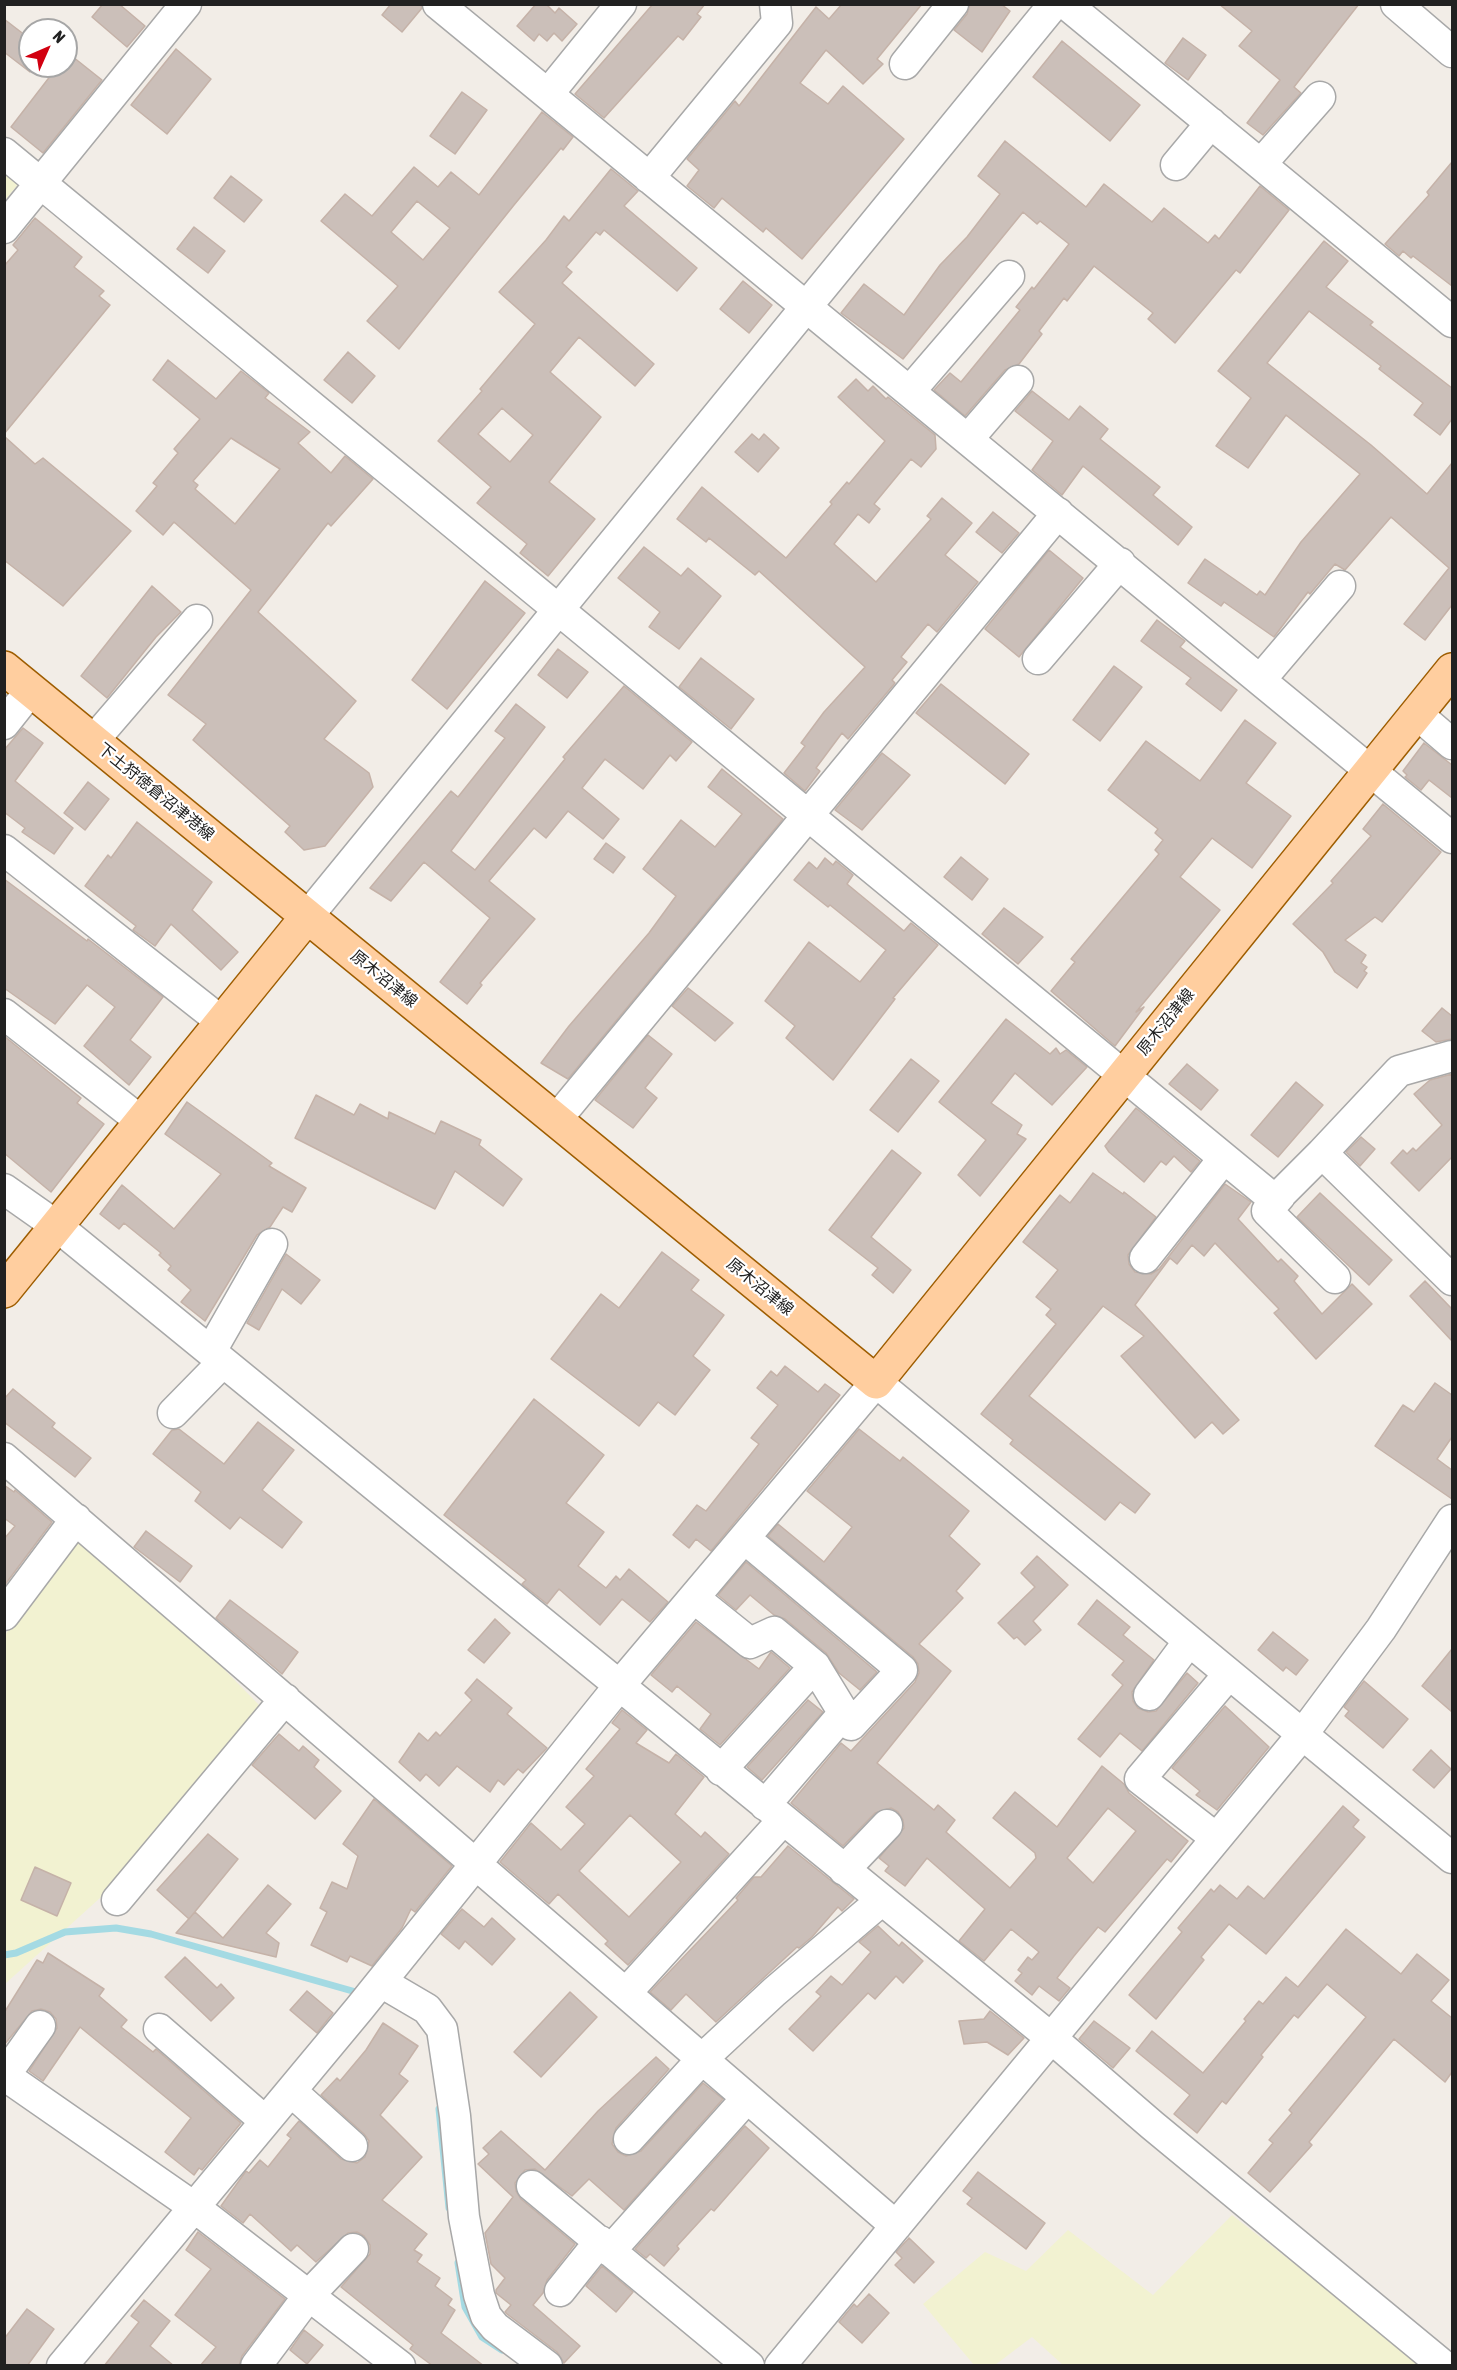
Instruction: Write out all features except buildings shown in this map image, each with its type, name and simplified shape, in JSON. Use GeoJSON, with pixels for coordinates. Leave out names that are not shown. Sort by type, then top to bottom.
{"type":"FeatureCollection","features":[{"type":"Feature","properties":{"kind":"main road","name":"下土狩徳倉沼津港線"},"geometry":{"type":"LineString","coordinates":[[4,668],[307,917]]}},
{"type":"Feature","properties":{"kind":"main road","name":"原木沼津線"},"geometry":{"type":"LineString","coordinates":[[307,917],[876,1382],[1452,670]]}},
{"type":"Feature","properties":{"kind":"main road"},"geometry":{"type":"LineString","coordinates":[[4,1291],[307,917]]}},
{"type":"Feature","properties":{"kind":"street"},"geometry":{"type":"LineString","coordinates":[[4,228],[186,4]]}},
{"type":"Feature","properties":{"kind":"street"},"geometry":{"type":"LineString","coordinates":[[548,94],[621,4]]}},
{"type":"Feature","properties":{"kind":"street"},"geometry":{"type":"LineString","coordinates":[[649,178],[777,23],[775,4]]}},
{"type":"Feature","properties":{"kind":"street"},"geometry":{"type":"LineString","coordinates":[[905,64],[953,4]]}},
{"type":"Feature","properties":{"kind":"street"},"geometry":{"type":"LineString","coordinates":[[307,917],[1054,4]]}},
{"type":"Feature","properties":{"kind":"street"},"geometry":{"type":"LineString","coordinates":[[1066,4],[1452,322]]}},
{"type":"Feature","properties":{"kind":"street"},"geometry":{"type":"LineString","coordinates":[[1395,4],[1452,52]]}},
{"type":"Feature","properties":{"kind":"street"},"geometry":{"type":"LineString","coordinates":[[446,7],[649,178],[1120,562],[1452,838]]}},
{"type":"Feature","properties":{"kind":"street"},"geometry":{"type":"LineString","coordinates":[[1261,164],[1320,97]]}},
{"type":"Feature","properties":{"kind":"street"},"geometry":{"type":"LineString","coordinates":[[1176,165],[1211,123]]}},
{"type":"Feature","properties":{"kind":"street"},"geometry":{"type":"LineString","coordinates":[[4,153],[1275,1200],[1280,1196]]}},
{"type":"Feature","properties":{"kind":"street"},"geometry":{"type":"LineString","coordinates":[[910,391],[1009,276]]}},
{"type":"Feature","properties":{"kind":"street"},"geometry":{"type":"LineString","coordinates":[[968,439],[1018,381]]}},
{"type":"Feature","properties":{"kind":"street"},"geometry":{"type":"LineString","coordinates":[[556,1120],[1058,513]]}},
{"type":"Feature","properties":{"kind":"street"},"geometry":{"type":"LineString","coordinates":[[1038,659],[1120,562]]}},
{"type":"Feature","properties":{"kind":"street"},"geometry":{"type":"LineString","coordinates":[[1261,679],[1340,586]]}},
{"type":"Feature","properties":{"kind":"street"},"geometry":{"type":"LineString","coordinates":[[93,741],[197,620]]}},
{"type":"Feature","properties":{"kind":"street"},"geometry":{"type":"LineString","coordinates":[[4,724],[31,690]]}},
{"type":"Feature","properties":{"kind":"street"},"geometry":{"type":"LineString","coordinates":[[1417,714],[1452,744]]}},
{"type":"Feature","properties":{"kind":"street"},"geometry":{"type":"LineString","coordinates":[[4,850],[222,1022]]}},
{"type":"Feature","properties":{"kind":"street"},"geometry":{"type":"LineString","coordinates":[[4,1014],[142,1122]]}},
{"type":"Feature","properties":{"kind":"street"},"geometry":{"type":"LineString","coordinates":[[1335,1278],[1267,1211],[1399,1071],[1452,1056]]}},
{"type":"Feature","properties":{"kind":"street"},"geometry":{"type":"LineString","coordinates":[[1322,1153],[1452,1280]]}},
{"type":"Feature","properties":{"kind":"street"},"geometry":{"type":"LineString","coordinates":[[1144,1258],[1224,1158]]}},
{"type":"Feature","properties":{"kind":"street"},"geometry":{"type":"LineString","coordinates":[[4,1189],[58,1227],[217,1356],[1050,2037],[1152,2125],[1444,2366]]}},
{"type":"Feature","properties":{"kind":"street"},"geometry":{"type":"LineString","coordinates":[[173,1413],[217,1356],[272,1244]]}},
{"type":"Feature","properties":{"kind":"street"},"geometry":{"type":"LineString","coordinates":[[62,2366],[372,1993],[475,1862],[619,1686],[876,1382],[1452,1858]]}},
{"type":"Feature","properties":{"kind":"street"},"geometry":{"type":"LineString","coordinates":[[4,1458],[896,2226]]}},
{"type":"Feature","properties":{"kind":"street"},"geometry":{"type":"LineString","coordinates":[[7,1605],[76,1519]]}},
{"type":"Feature","properties":{"kind":"street"},"geometry":{"type":"LineString","coordinates":[[780,2366],[1302,1735],[1381,1629],[1452,1520]]}},
{"type":"Feature","properties":{"kind":"street"},"geometry":{"type":"LineString","coordinates":[[694,1598],[750,1642],[774,1632],[815,1666],[851,1725],[902,1670],[744,1538]]}},
{"type":"Feature","properties":{"kind":"street"},"geometry":{"type":"LineString","coordinates":[[1149,1695],[1189,1641]]}},
{"type":"Feature","properties":{"kind":"street"},"geometry":{"type":"LineString","coordinates":[[721,1770],[815,1666]]}},
{"type":"Feature","properties":{"kind":"street"},"geometry":{"type":"LineString","coordinates":[[1216,1838],[1140,1779],[1229,1674]]}},
{"type":"Feature","properties":{"kind":"street"},"geometry":{"type":"LineString","coordinates":[[117,1900],[285,1699]]}},
{"type":"Feature","properties":{"kind":"street"},"geometry":{"type":"LineString","coordinates":[[626,1993],[774,1813],[844,1713]]}},
{"type":"Feature","properties":{"kind":"street"},"geometry":{"type":"LineString","coordinates":[[844,1870],[887,1825]]}},
{"type":"Feature","properties":{"kind":"street"},"geometry":{"type":"LineString","coordinates":[[629,2139],[702,2059],[774,1992],[882,1900]]}},
{"type":"Feature","properties":{"kind":"street"},"geometry":{"type":"LineString","coordinates":[[372,1993],[427,2009],[442,2029],[454,2104],[464,2217],[479,2295],[486,2316],[495,2327],[547,2366]]}},
{"type":"Feature","properties":{"kind":"street"},"geometry":{"type":"LineString","coordinates":[[40,2026],[5,2075],[194,2207],[400,2366]]}},
{"type":"Feature","properties":{"kind":"street"},"geometry":{"type":"LineString","coordinates":[[159,2029],[265,2121]]}},
{"type":"Feature","properties":{"kind":"street"},"geometry":{"type":"LineString","coordinates":[[291,2091],[352,2146]]}},
{"type":"Feature","properties":{"kind":"street"},"geometry":{"type":"LineString","coordinates":[[560,2290],[747,2098]]}},
{"type":"Feature","properties":{"kind":"street"},"geometry":{"type":"LineString","coordinates":[[532,2186],[749,2366]]}},
{"type":"Feature","properties":{"kind":"street"},"geometry":{"type":"LineString","coordinates":[[256,2366],[309,2295],[353,2249]]}},
{"type":"Feature","properties":{"kind":"green space"},"geometry":{"type":"Polygon","coordinates":[[[5,170],[20,182],[5,200],[5,170]]]}},
{"type":"Feature","properties":{"kind":"green space"},"geometry":{"type":"Polygon","coordinates":[[[83,1525],[260,1706],[100,1898],[5,1984],[5,1635],[83,1525]]]}},
{"type":"Feature","properties":{"kind":"green space"},"geometry":{"type":"Polygon","coordinates":[[[1232,2215],[1424,2365],[1063,2365],[1032,2337],[995,2365],[974,2365],[923,2304],[985,2252],[1026,2271],[1068,2230],[1153,2295],[1232,2215]]]}},
{"type":"Feature","properties":{"kind":"waterway"},"geometry":{"type":"LineString","coordinates":[[4,1955],[16,1953],[65,1932],[116,1928],[151,1934],[363,1994]]}},
{"type":"Feature","properties":{"kind":"waterway"},"geometry":{"type":"LineString","coordinates":[[439,2109],[449,2208]]}},
{"type":"Feature","properties":{"kind":"waterway"},"geometry":{"type":"LineString","coordinates":[[458,2263],[465,2307],[482,2337],[502,2350]]}}]}
